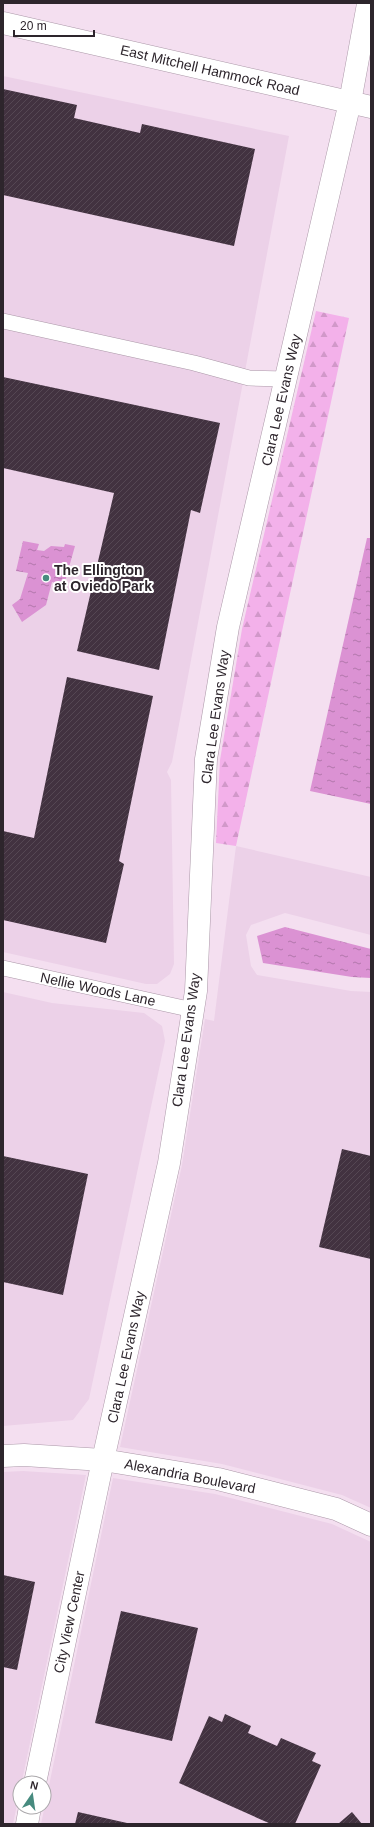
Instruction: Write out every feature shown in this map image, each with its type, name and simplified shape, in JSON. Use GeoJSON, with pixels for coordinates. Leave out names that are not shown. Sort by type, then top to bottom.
{"type":"FeatureCollection","features":[{"type":"Feature","properties":{"kind":"street","name":"Clara Lee Evans Way"},"geometry":{"type":"LineString","coordinates":[[103,1460],[169,1163],[196,991],[206,760],[228,627],[350,102],[367,4]]}},
{"type":"Feature","properties":{"kind":"street","name":"East Mitchell Hammock Road"},"geometry":{"type":"LineString","coordinates":[[3,23],[371,106]]}},
{"type":"Feature","properties":{"kind":"street","name":"Alexandria Boulevard"},"geometry":{"type":"LineString","coordinates":[[3,1456],[103,1460],[218,1479],[336,1509],[371,1525]]}},
{"type":"Feature","properties":{"kind":"street","name":"City View Center"},"geometry":{"type":"LineString","coordinates":[[37,1775],[103,1460]]}},
{"type":"Feature","properties":{"kind":"lane"},"geometry":{"type":"LineString","coordinates":[[3,321],[194,363],[249,378],[286,379]]}},
{"type":"Feature","properties":{"kind":"lane","name":"Nellie Woods Lane"},"geometry":{"type":"LineString","coordinates":[[3,968],[192,1010]]}},
{"type":"Feature","properties":{"kind":"shaded area"},"geometry":{"type":"Polygon","coordinates":[[[3,76],[289,136],[172,762],[167,772],[171,780],[174,964],[170,974],[157,984],[146,984],[3,952],[3,76]]]}},
{"type":"Feature","properties":{"kind":"shaded area"},"geometry":{"type":"Polygon","coordinates":[[[236,846],[371,877],[371,935],[285,913],[251,925],[246,935],[251,966],[257,975],[351,991],[371,992],[371,1508],[342,1495],[222,1464],[120,1447],[182,1165],[205,1019],[214,1021],[236,846]]]}},
{"type":"Feature","properties":{"kind":"shaded area"},"geometry":{"type":"Polygon","coordinates":[[[3,992],[52,1003],[144,1013],[162,1026],[165,1041],[89,1399],[73,1420],[3,1426],[3,992]]]}},
{"type":"Feature","properties":{"kind":"shaded area"},"geometry":{"type":"Polygon","coordinates":[[[23,1471],[86,1475],[23,1775],[12,1775],[12,1815],[15,1815],[13,1824],[3,1824],[3,1472],[23,1471]]]}},
{"type":"Feature","properties":{"kind":"shaded area"},"geometry":{"type":"Polygon","coordinates":[[[113,1478],[215,1494],[332,1524],[371,1542],[371,1824],[41,1824],[43,1815],[52,1815],[51,1775],[113,1478]]]}},
{"type":"Feature","properties":{"kind":"green space"},"geometry":{"type":"Polygon","coordinates":[[[316,311],[349,318],[236,846],[216,843],[220,760],[242,629],[316,311]]]}},
{"type":"Feature","properties":{"kind":"water"},"geometry":{"type":"Polygon","coordinates":[[[367,538],[371,538],[371,804],[310,791],[367,538]]]}},
{"type":"Feature","properties":{"kind":"water","name":"The Ellington at Oviedo Park"},"geometry":{"type":"Polygon","coordinates":[[[23,541],[39,544],[37,550],[44,551],[51,546],[64,547],[65,544],[75,546],[64,585],[52,582],[46,605],[22,622],[12,605],[20,599],[28,573],[16,571],[23,541]]]}},
{"type":"Feature","properties":{"kind":"water"},"geometry":{"type":"Polygon","coordinates":[[[285,927],[371,949],[371,978],[352,977],[263,963],[257,936],[285,927]]]}},
{"type":"Feature","properties":{"kind":"building"},"geometry":{"type":"Polygon","coordinates":[[[3,89],[77,105],[74,118],[140,133],[142,124],[255,149],[234,246],[3,195],[3,89]]]}},
{"type":"Feature","properties":{"kind":"building","name":"The Ellington at Oviedo Park"},"geometry":{"type":"Polygon","coordinates":[[[3,377],[220,423],[200,513],[191,510],[159,670],[77,651],[114,493],[3,468],[3,377]]]}},
{"type":"Feature","properties":{"kind":"building"},"geometry":{"type":"Polygon","coordinates":[[[67,677],[153,696],[119,861],[124,864],[106,943],[3,920],[3,831],[34,838],[67,677]]]}},
{"type":"Feature","properties":{"kind":"building"},"geometry":{"type":"Polygon","coordinates":[[[342,1149],[371,1156],[371,1259],[319,1247],[342,1149]]]}},
{"type":"Feature","properties":{"kind":"building"},"geometry":{"type":"Polygon","coordinates":[[[3,1156],[88,1174],[63,1295],[3,1282],[3,1156]]]}},
{"type":"Feature","properties":{"kind":"building"},"geometry":{"type":"Polygon","coordinates":[[[3,1575],[35,1582],[17,1670],[3,1667],[3,1575]]]}},
{"type":"Feature","properties":{"kind":"building"},"geometry":{"type":"Polygon","coordinates":[[[121,1611],[198,1628],[172,1741],[95,1723],[121,1611]]]}},
{"type":"Feature","properties":{"kind":"building"},"geometry":{"type":"Polygon","coordinates":[[[225,1714],[251,1726],[248,1733],[277,1746],[281,1738],[316,1753],[312,1761],[321,1765],[295,1824],[271,1824],[179,1783],[209,1716],[222,1722],[225,1714]]]}},
{"type":"Feature","properties":{"kind":"building"},"geometry":{"type":"Polygon","coordinates":[[[78,1812],[127,1823],[127,1824],[75,1824],[78,1812]]]}},
{"type":"Feature","properties":{"kind":"building"},"geometry":{"type":"Polygon","coordinates":[[[352,1812],[362,1824],[338,1824],[352,1812]]]}},
{"type":"Feature","properties":{"kind":"place","name":"The Ellington at Oviedo Park"},"geometry":{"type":"Point","coordinates":[46,578]}}]}
